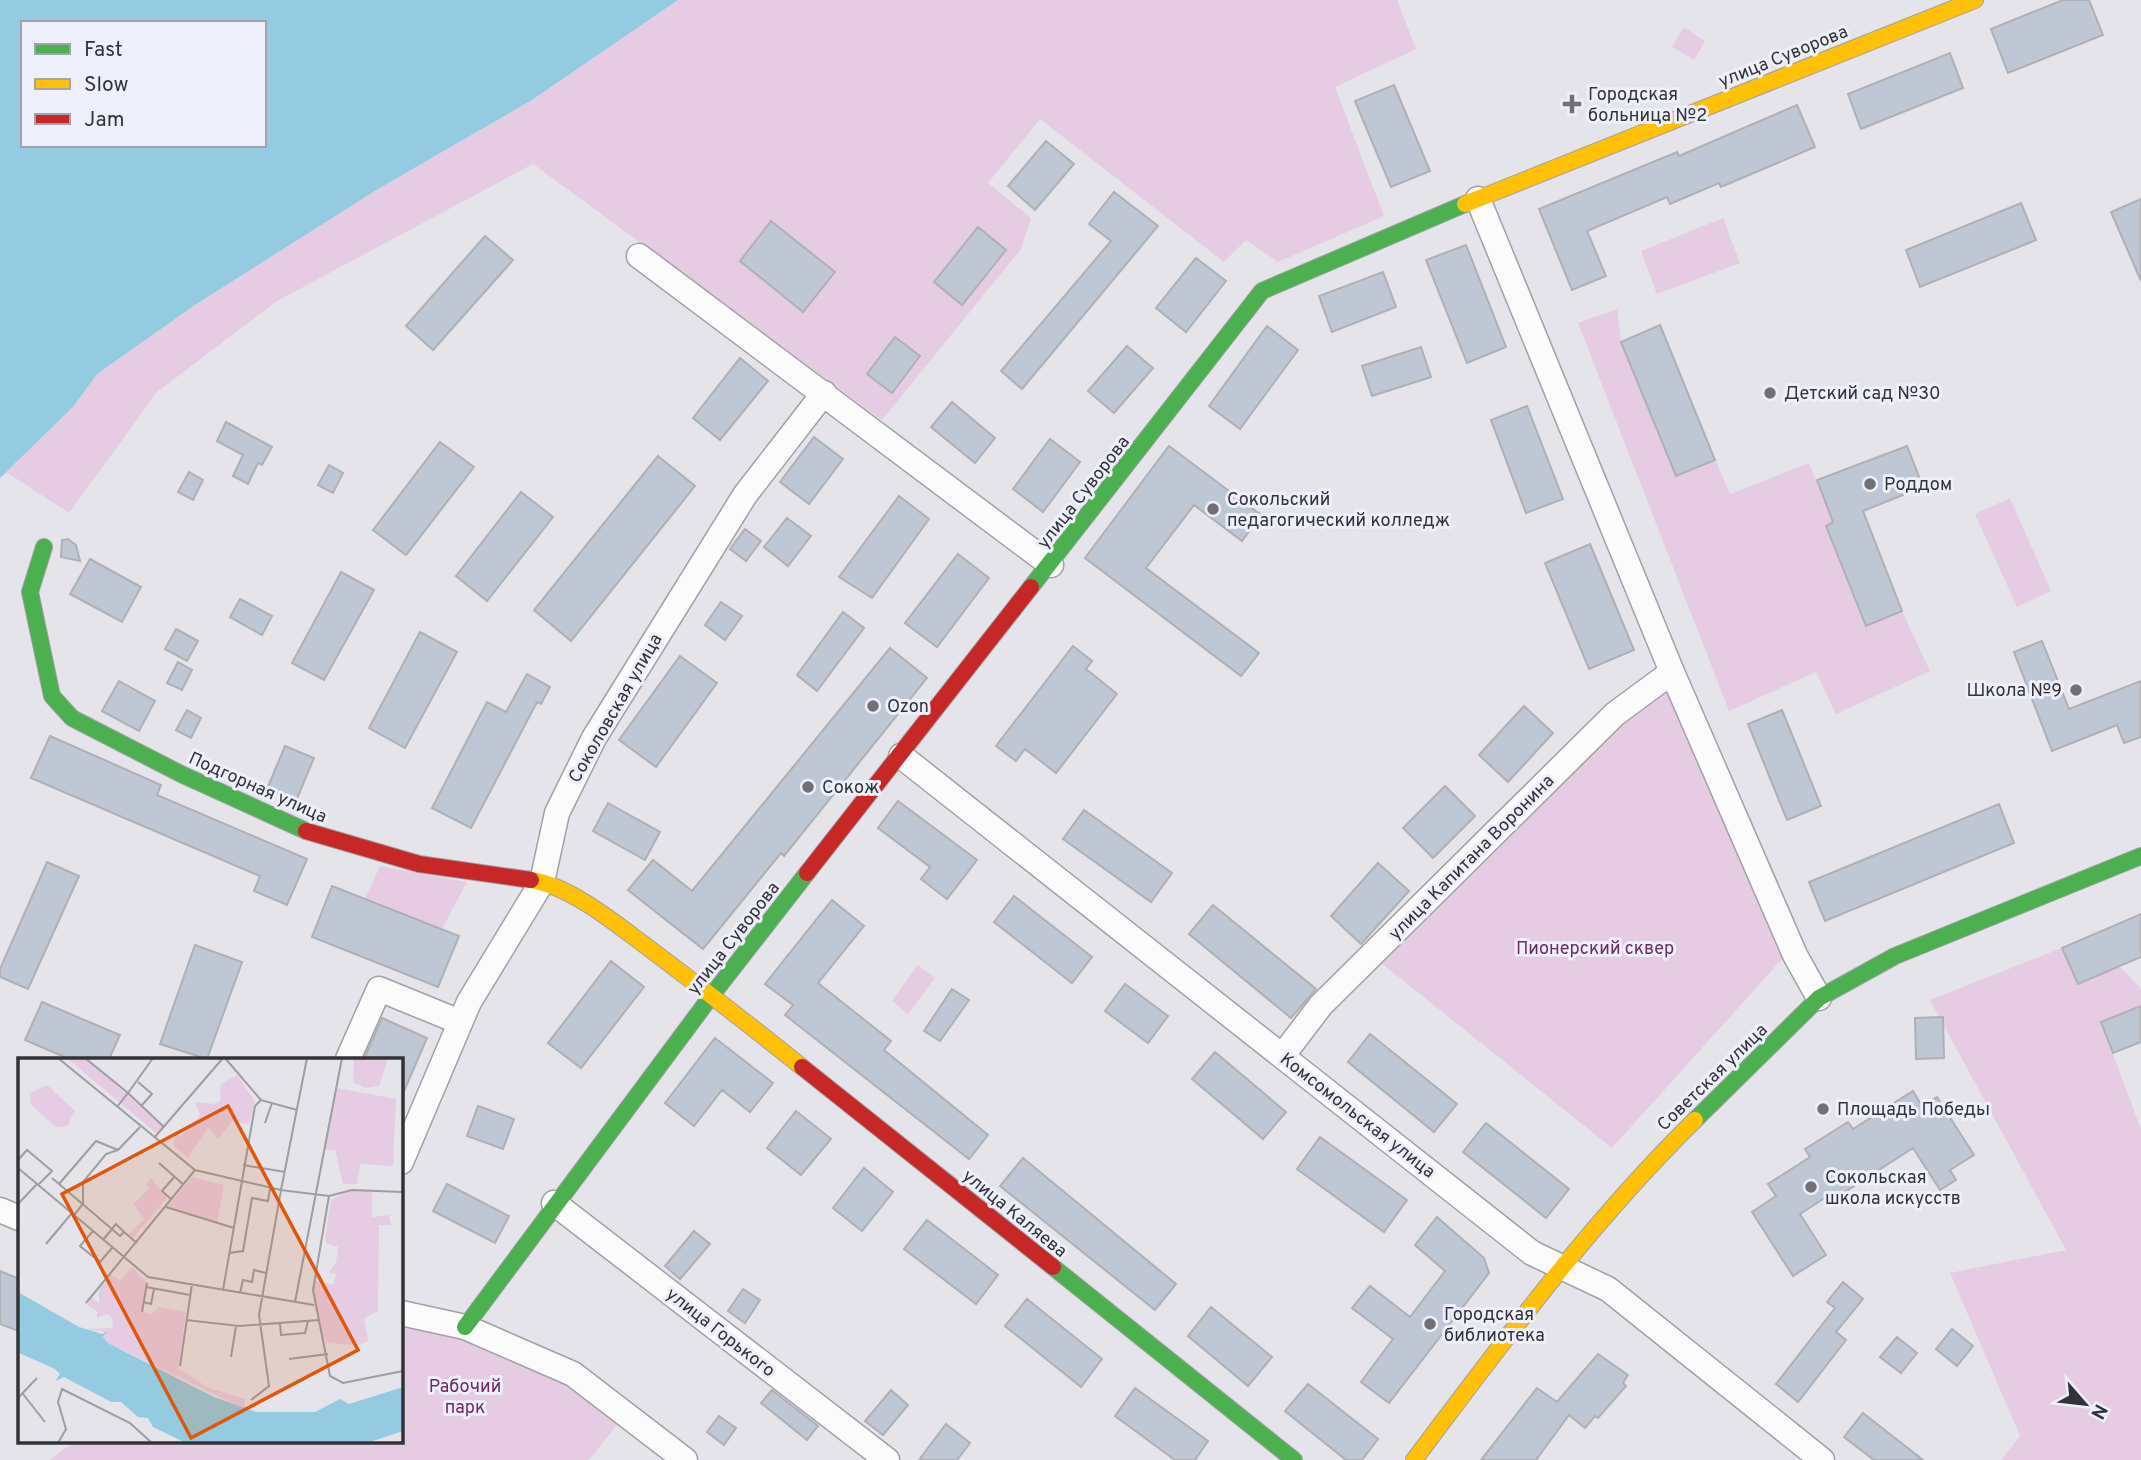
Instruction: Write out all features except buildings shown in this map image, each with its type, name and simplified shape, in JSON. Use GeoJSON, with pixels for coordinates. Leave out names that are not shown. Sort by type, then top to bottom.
{"type":"FeatureCollection","features":[{"type":"Feature","properties":{"kind":"street","name":"улица Суворова"},"geometry":{"type":"LineString","coordinates":[[465,1327],[554,1203],[712,995],[1051,565],[1262,291],[1478,199],[1975,0]]}},
{"type":"Feature","properties":{"kind":"street"},"geometry":{"type":"LineString","coordinates":[[1478,199],[1672,672],[1795,955],[1819,998]]}},
{"type":"Feature","properties":{"kind":"street"},"geometry":{"type":"LineString","coordinates":[[639,256],[1051,565]]}},
{"type":"Feature","properties":{"kind":"street","name":"Соколовская улица"},"geometry":{"type":"LineString","coordinates":[[402,1160],[469,1002],[542,882],[557,813],[594,738],[745,495],[824,393]]}},
{"type":"Feature","properties":{"kind":"street","name":"Подгорная улица"},"geometry":{"type":"LineString","coordinates":[[44,547],[30,592],[52,696],[72,718],[181,775],[315,835],[419,864],[542,882],[598,911],[712,995]]}},
{"type":"Feature","properties":{"kind":"street","name":"улица Капитана Воронина"},"geometry":{"type":"LineString","coordinates":[[1283,1055],[1321,1005],[1595,733],[1615,714],[1672,672]]}},
{"type":"Feature","properties":{"kind":"street","name":"Комсомольская улица"},"geometry":{"type":"LineString","coordinates":[[901,756],[1532,1253],[1608,1289],[1822,1460]]}},
{"type":"Feature","properties":{"kind":"street","name":"Советская улица"},"geometry":{"type":"LineString","coordinates":[[1415,1460],[1561,1266],[1652,1162],[1819,998],[1895,956],[2141,856]]}},
{"type":"Feature","properties":{"kind":"street"},"geometry":{"type":"LineString","coordinates":[[348,1058],[379,989],[460,1022]]}},
{"type":"Feature","properties":{"kind":"street","name":"улица Каляева"},"geometry":{"type":"LineString","coordinates":[[712,995],[1294,1460]]}},
{"type":"Feature","properties":{"kind":"street","name":"улица Горького"},"geometry":{"type":"LineString","coordinates":[[554,1203],[887,1460]]}},
{"type":"Feature","properties":{"kind":"street"},"geometry":{"type":"LineString","coordinates":[[0,1210],[18,1218]]}},
{"type":"Feature","properties":{"kind":"street"},"geometry":{"type":"LineString","coordinates":[[402,1312],[465,1327],[573,1374],[685,1460]]}},
{"type":"Feature","properties":{"kind":"green space"},"geometry":{"type":"Polygon","coordinates":[[[678,0],[1397,0],[1416,49],[1335,87],[1384,216],[1278,262],[1246,240],[1224,262],[1040,119],[988,183],[1031,218],[1021,249],[882,420],[533,164],[277,301],[157,392],[69,513],[6,472],[73,407],[97,374],[195,305],[378,189],[532,100],[678,0]]]}},
{"type":"Feature","properties":{"kind":"green space"},"geometry":{"type":"Polygon","coordinates":[[[1684,27],[1705,41],[1694,60],[1672,47],[1684,27]]]}},
{"type":"Feature","properties":{"kind":"green space"},"geometry":{"type":"Polygon","coordinates":[[[1723,218],[1740,263],[1657,294],[1641,251],[1723,218]]]}},
{"type":"Feature","properties":{"kind":"green space"},"geometry":{"type":"Polygon","coordinates":[[[1617,309],[1621,342],[1676,476],[1715,460],[1730,494],[1809,463],[1833,522],[1827,526],[1865,625],[1902,611],[1930,671],[1836,714],[1816,672],[1729,711],[1578,323],[1617,309]]]}},
{"type":"Feature","properties":{"kind":"green space"},"geometry":{"type":"Polygon","coordinates":[[[2010,498],[2051,591],[2017,607],[1975,514],[2010,498]]]}},
{"type":"Feature","properties":{"kind":"green space","name":"Пионерский сквер"},"geometry":{"type":"Polygon","coordinates":[[[1669,688],[1783,958],[1612,1148],[1375,958],[1619,720],[1669,688]]]}},
{"type":"Feature","properties":{"kind":"green space"},"geometry":{"type":"Polygon","coordinates":[[[380,866],[467,882],[442,929],[365,899],[380,866]]]}},
{"type":"Feature","properties":{"kind":"green space"},"geometry":{"type":"Polygon","coordinates":[[[2062,948],[2078,984],[2119,966],[2141,989],[2141,1006],[2101,1022],[2141,1129],[2141,1460],[2001,1460],[2020,1436],[1950,1273],[2066,1250],[1930,1000],[2062,948]]]}},
{"type":"Feature","properties":{"kind":"green space"},"geometry":{"type":"Polygon","coordinates":[[[918,965],[935,978],[908,1014],[892,1001],[918,965]]]}},
{"type":"Feature","properties":{"kind":"green space","name":"Рабочий парк"},"geometry":{"type":"Polygon","coordinates":[[[402,1313],[465,1327],[625,1415],[589,1460],[50,1460],[74,1442],[402,1442],[402,1313]]]}},
{"type":"Feature","properties":{"kind":"water"},"geometry":{"type":"Polygon","coordinates":[[[0,0],[678,0],[532,100],[378,189],[195,305],[97,374],[73,407],[0,478],[0,0]]]}},
{"type":"Feature","properties":{"kind":"traffic: fast"},"geometry":{"type":"LineString","coordinates":[[1031,587],[1262,291],[1465,204]]}},
{"type":"Feature","properties":{"kind":"traffic: fast"},"geometry":{"type":"LineString","coordinates":[[44,547],[30,592],[52,696],[72,718],[181,774],[306,831]]}},
{"type":"Feature","properties":{"kind":"traffic: fast"},"geometry":{"type":"LineString","coordinates":[[1695,1120],[1819,998],[1895,956],[2141,856]]}},
{"type":"Feature","properties":{"kind":"traffic: fast"},"geometry":{"type":"LineString","coordinates":[[465,1327],[712,995],[807,873]]}},
{"type":"Feature","properties":{"kind":"traffic: fast"},"geometry":{"type":"LineString","coordinates":[[1053,1267],[1294,1460]]}},
{"type":"Feature","properties":{"kind":"traffic: slow"},"geometry":{"type":"LineString","coordinates":[[1465,204],[1975,0]]}},
{"type":"Feature","properties":{"kind":"traffic: slow"},"geometry":{"type":"LineString","coordinates":[[531,880],[576,897],[606,917],[802,1067]]}},
{"type":"Feature","properties":{"kind":"traffic: slow"},"geometry":{"type":"LineString","coordinates":[[1414,1460],[1583,1242],[1656,1159],[1695,1120]]}},
{"type":"Feature","properties":{"kind":"traffic: jam"},"geometry":{"type":"LineString","coordinates":[[807,873],[1031,587]]}},
{"type":"Feature","properties":{"kind":"traffic: jam"},"geometry":{"type":"LineString","coordinates":[[306,831],[419,864],[531,880]]}},
{"type":"Feature","properties":{"kind":"traffic: jam"},"geometry":{"type":"LineString","coordinates":[[802,1067],[1053,1267]]}},
{"type":"Feature","properties":{"kind":"place","name":"Городская больница №2"},"geometry":{"type":"Point","coordinates":[1572,104]}},
{"type":"Feature","properties":{"kind":"place","name":"Детский сад №30"},"geometry":{"type":"Point","coordinates":[1770,393]}},
{"type":"Feature","properties":{"kind":"place","name":"Роддом"},"geometry":{"type":"Point","coordinates":[1870,484]}},
{"type":"Feature","properties":{"kind":"place","name":"Сокольский педагогический колледж"},"geometry":{"type":"Point","coordinates":[1213,509]}},
{"type":"Feature","properties":{"kind":"place","name":"Школа №9"},"geometry":{"type":"Point","coordinates":[2076,690]}},
{"type":"Feature","properties":{"kind":"place","name":"Ozon"},"geometry":{"type":"Point","coordinates":[873,706]}},
{"type":"Feature","properties":{"kind":"place","name":"Сокож"},"geometry":{"type":"Point","coordinates":[808,787]}},
{"type":"Feature","properties":{"kind":"place","name":"Площадь Победы"},"geometry":{"type":"Point","coordinates":[1823,1109]}},
{"type":"Feature","properties":{"kind":"place","name":"Сокольская школа искусств"},"geometry":{"type":"Point","coordinates":[1811,1187]}},
{"type":"Feature","properties":{"kind":"place","name":"Городская библиотека"},"geometry":{"type":"Point","coordinates":[1430,1324]}}]}
